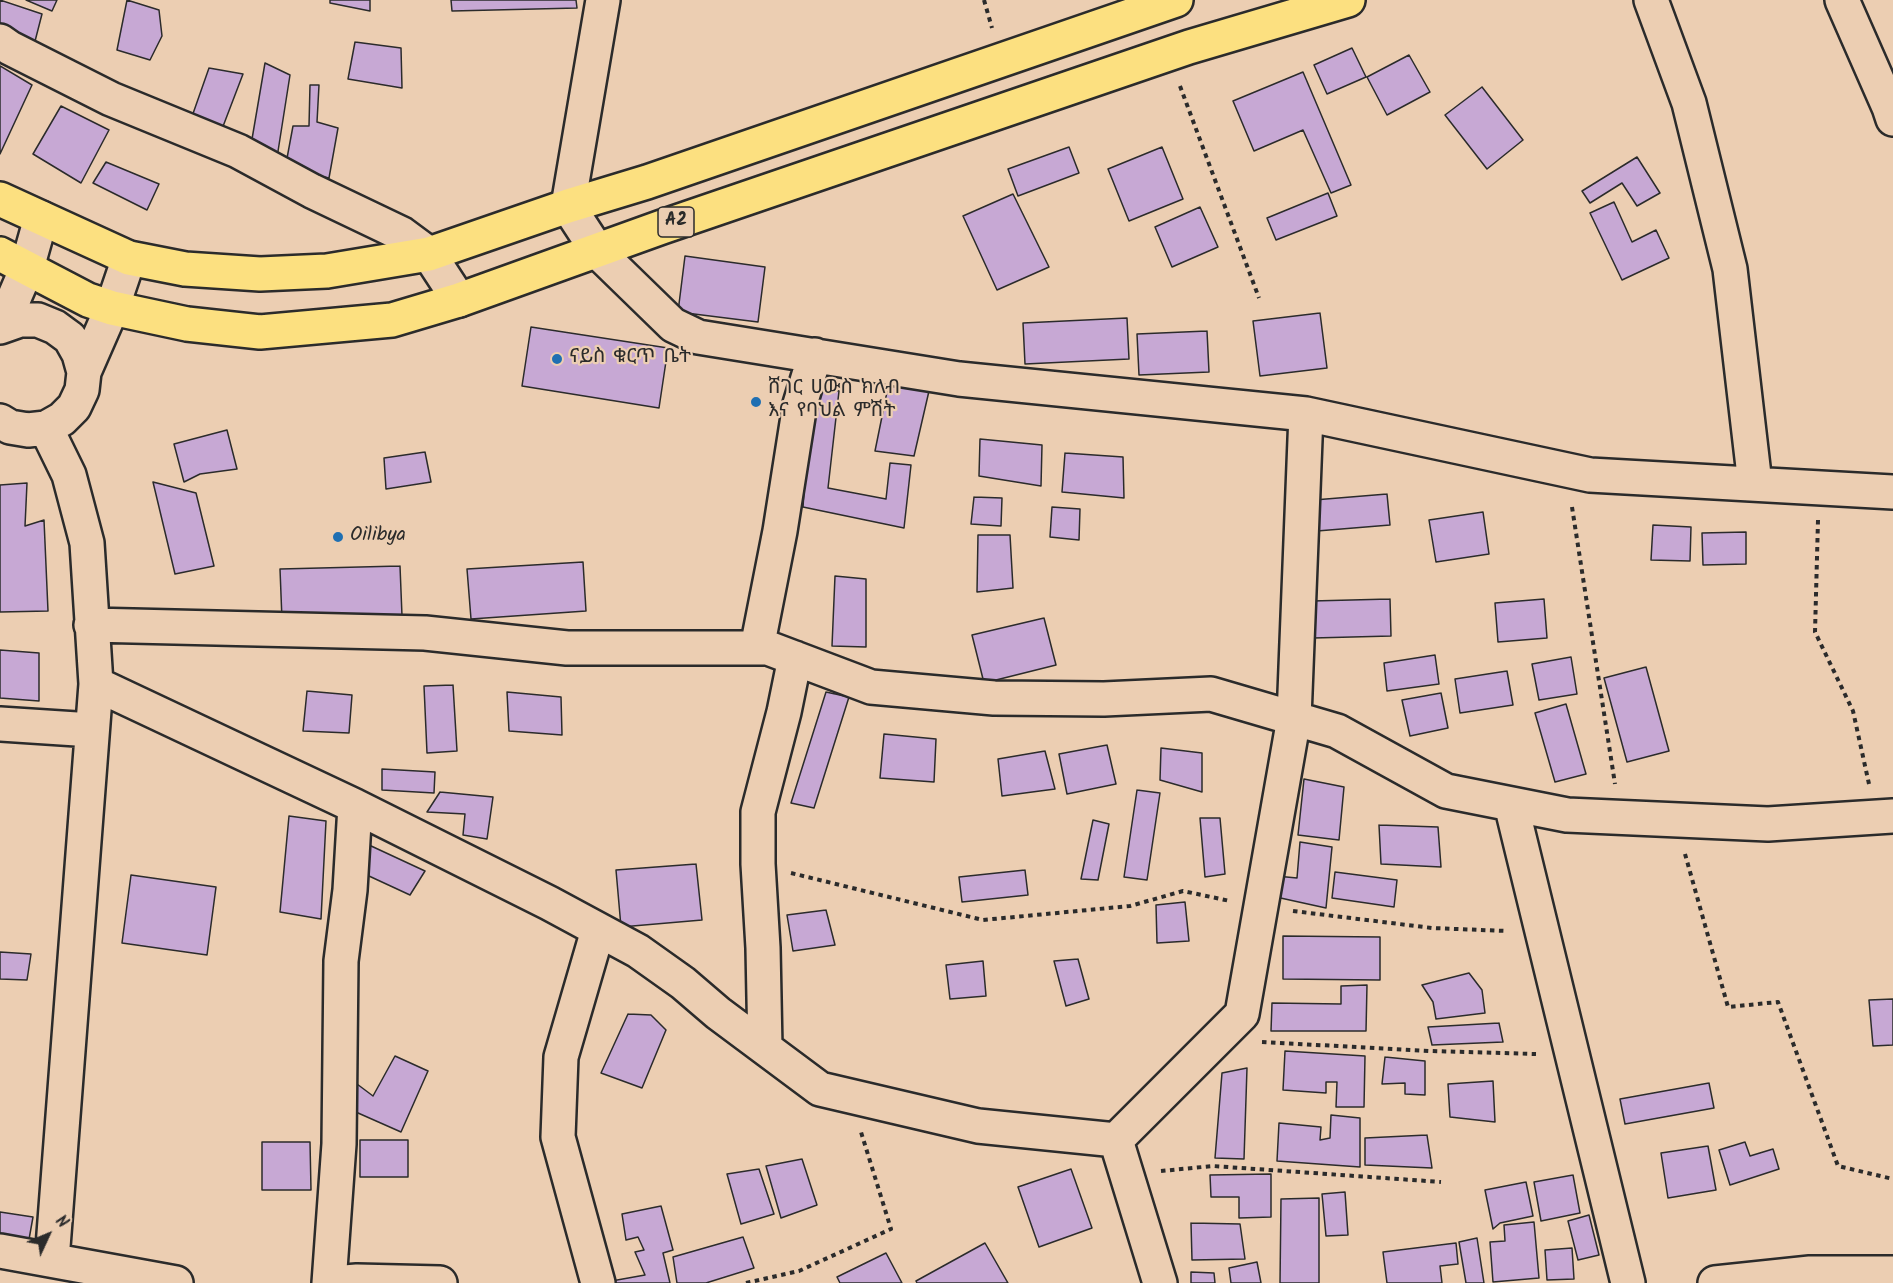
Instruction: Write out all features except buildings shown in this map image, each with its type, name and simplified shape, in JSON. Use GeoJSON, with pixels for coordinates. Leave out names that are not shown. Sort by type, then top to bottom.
{"type":"FeatureCollection","features":[{"type":"Feature","properties":{"kind":"highway","name":"A2"},"geometry":{"type":"LineString","coordinates":[[0,199],[129,258],[184,269],[260,274],[327,271],[429,254],[1176,0]]}},
{"type":"Feature","properties":{"kind":"highway","name":"A2"},"geometry":{"type":"LineString","coordinates":[[13,261],[88,300],[112,308],[187,324],[260,332],[392,320],[459,300],[598,252],[662,227],[1168,54],[1348,0]]}},
{"type":"Feature","properties":{"kind":"street"},"geometry":{"type":"LineString","coordinates":[[603,0],[568,206],[598,252],[674,325],[698,337],[958,379],[1306,414],[1590,475],[1893,492]]}},
{"type":"Feature","properties":{"kind":"street"},"geometry":{"type":"LineString","coordinates":[[1652,0],[1689,103],[1730,269],[1755,484]]}},
{"type":"Feature","properties":{"kind":"street"},"geometry":{"type":"LineString","coordinates":[[1842,0],[1893,119]]}},
{"type":"Feature","properties":{"kind":"street"},"geometry":{"type":"LineString","coordinates":[[0,41],[111,99],[238,151],[312,191],[402,234],[429,254],[459,300]]}},
{"type":"Feature","properties":{"kind":"street"},"geometry":{"type":"LineString","coordinates":[[41,218],[13,261],[1,326],[20,320],[38,320],[55,327],[70,338],[79,354],[84,372]]}},
{"type":"Feature","properties":{"kind":"street"},"geometry":{"type":"LineString","coordinates":[[0,421],[10,427],[28,430],[46,428],[62,420],[74,406],[82,390],[84,372],[112,308],[129,258]]}},
{"type":"Feature","properties":{"kind":"street"},"geometry":{"type":"LineString","coordinates":[[757,648],[771,582],[800,404],[815,355]]}},
{"type":"Feature","properties":{"kind":"street"},"geometry":{"type":"LineString","coordinates":[[1116,1140],[1242,1014],[1294,718],[1306,414]]}},
{"type":"Feature","properties":{"kind":"street"},"geometry":{"type":"LineString","coordinates":[[40,1267],[96,684],[87,543],[69,475],[46,428]]}},
{"type":"Feature","properties":{"kind":"street"},"geometry":{"type":"LineString","coordinates":[[91,625],[425,633],[567,648],[768,648],[871,687],[994,698],[1104,699],[1211,694],[1337,730],[1446,790],[1567,815],[1768,824],[1884,817]]}},
{"type":"Feature","properties":{"kind":"street"},"geometry":{"type":"LineString","coordinates":[[765,1048],[758,812],[784,712],[795,658]]}},
{"type":"Feature","properties":{"kind":"street"},"geometry":{"type":"LineString","coordinates":[[96,684],[355,806],[638,951],[820,1089],[978,1126],[1116,1140]]}},
{"type":"Feature","properties":{"kind":"street"},"geometry":{"type":"LineString","coordinates":[[0,724],[92,730]]}},
{"type":"Feature","properties":{"kind":"street"},"geometry":{"type":"LineString","coordinates":[[1511,804],[1628,1283]]}},
{"type":"Feature","properties":{"kind":"street"},"geometry":{"type":"LineString","coordinates":[[355,806],[350,890],[341,962],[339,1144],[331,1283],[357,1281],[440,1283]]}},
{"type":"Feature","properties":{"kind":"street"},"geometry":{"type":"LineString","coordinates":[[598,930],[561,1057],[558,1137],[598,1283]]}},
{"type":"Feature","properties":{"kind":"street"},"geometry":{"type":"LineString","coordinates":[[1116,1140],[1160,1283]]}},
{"type":"Feature","properties":{"kind":"street"},"geometry":{"type":"LineString","coordinates":[[0,1251],[40,1267],[176,1283]]}},
{"type":"Feature","properties":{"kind":"street"},"geometry":{"type":"LineString","coordinates":[[1714,1283],[1810,1273],[1893,1273]]}},
{"type":"Feature","properties":{"kind":"path"},"geometry":{"type":"LineString","coordinates":[[1168,54],[1259,298]]}},
{"type":"Feature","properties":{"kind":"path"},"geometry":{"type":"LineString","coordinates":[[1567,470],[1620,817]]}},
{"type":"Feature","properties":{"kind":"path"},"geometry":{"type":"LineString","coordinates":[[1819,488],[1815,632],[1853,711],[1884,817]]}},
{"type":"Feature","properties":{"kind":"path"},"geometry":{"type":"LineString","coordinates":[[1675,819],[1728,1007],[1778,1002],[1838,1166],[1893,1179]]}},
{"type":"Feature","properties":{"kind":"path"},"geometry":{"type":"LineString","coordinates":[[758,864],[875,895],[983,920],[1130,906],[1183,891],[1261,908],[1432,928],[1543,932]]}},
{"type":"Feature","properties":{"kind":"path"},"geometry":{"type":"LineString","coordinates":[[1216,1039],[1430,1052],[1572,1054]]}},
{"type":"Feature","properties":{"kind":"path"},"geometry":{"type":"LineString","coordinates":[[746,1283],[799,1270],[891,1229],[850,1096]]}},
{"type":"Feature","properties":{"kind":"path"},"geometry":{"type":"LineString","coordinates":[[1127,1175],[1213,1166],[1441,1182]]}},
{"type":"Feature","properties":{"kind":"place","name":"ናይስ ቁርጥ ቤት"},"geometry":{"type":"Point","coordinates":[557,359]}},
{"type":"Feature","properties":{"kind":"place","name":"ሸገር ሀውስ ክለብ እና የባህል ምሽት"},"geometry":{"type":"Point","coordinates":[756,402]}},
{"type":"Feature","properties":{"kind":"place","name":"Oilibya"},"geometry":{"type":"Point","coordinates":[338,537]}}]}
